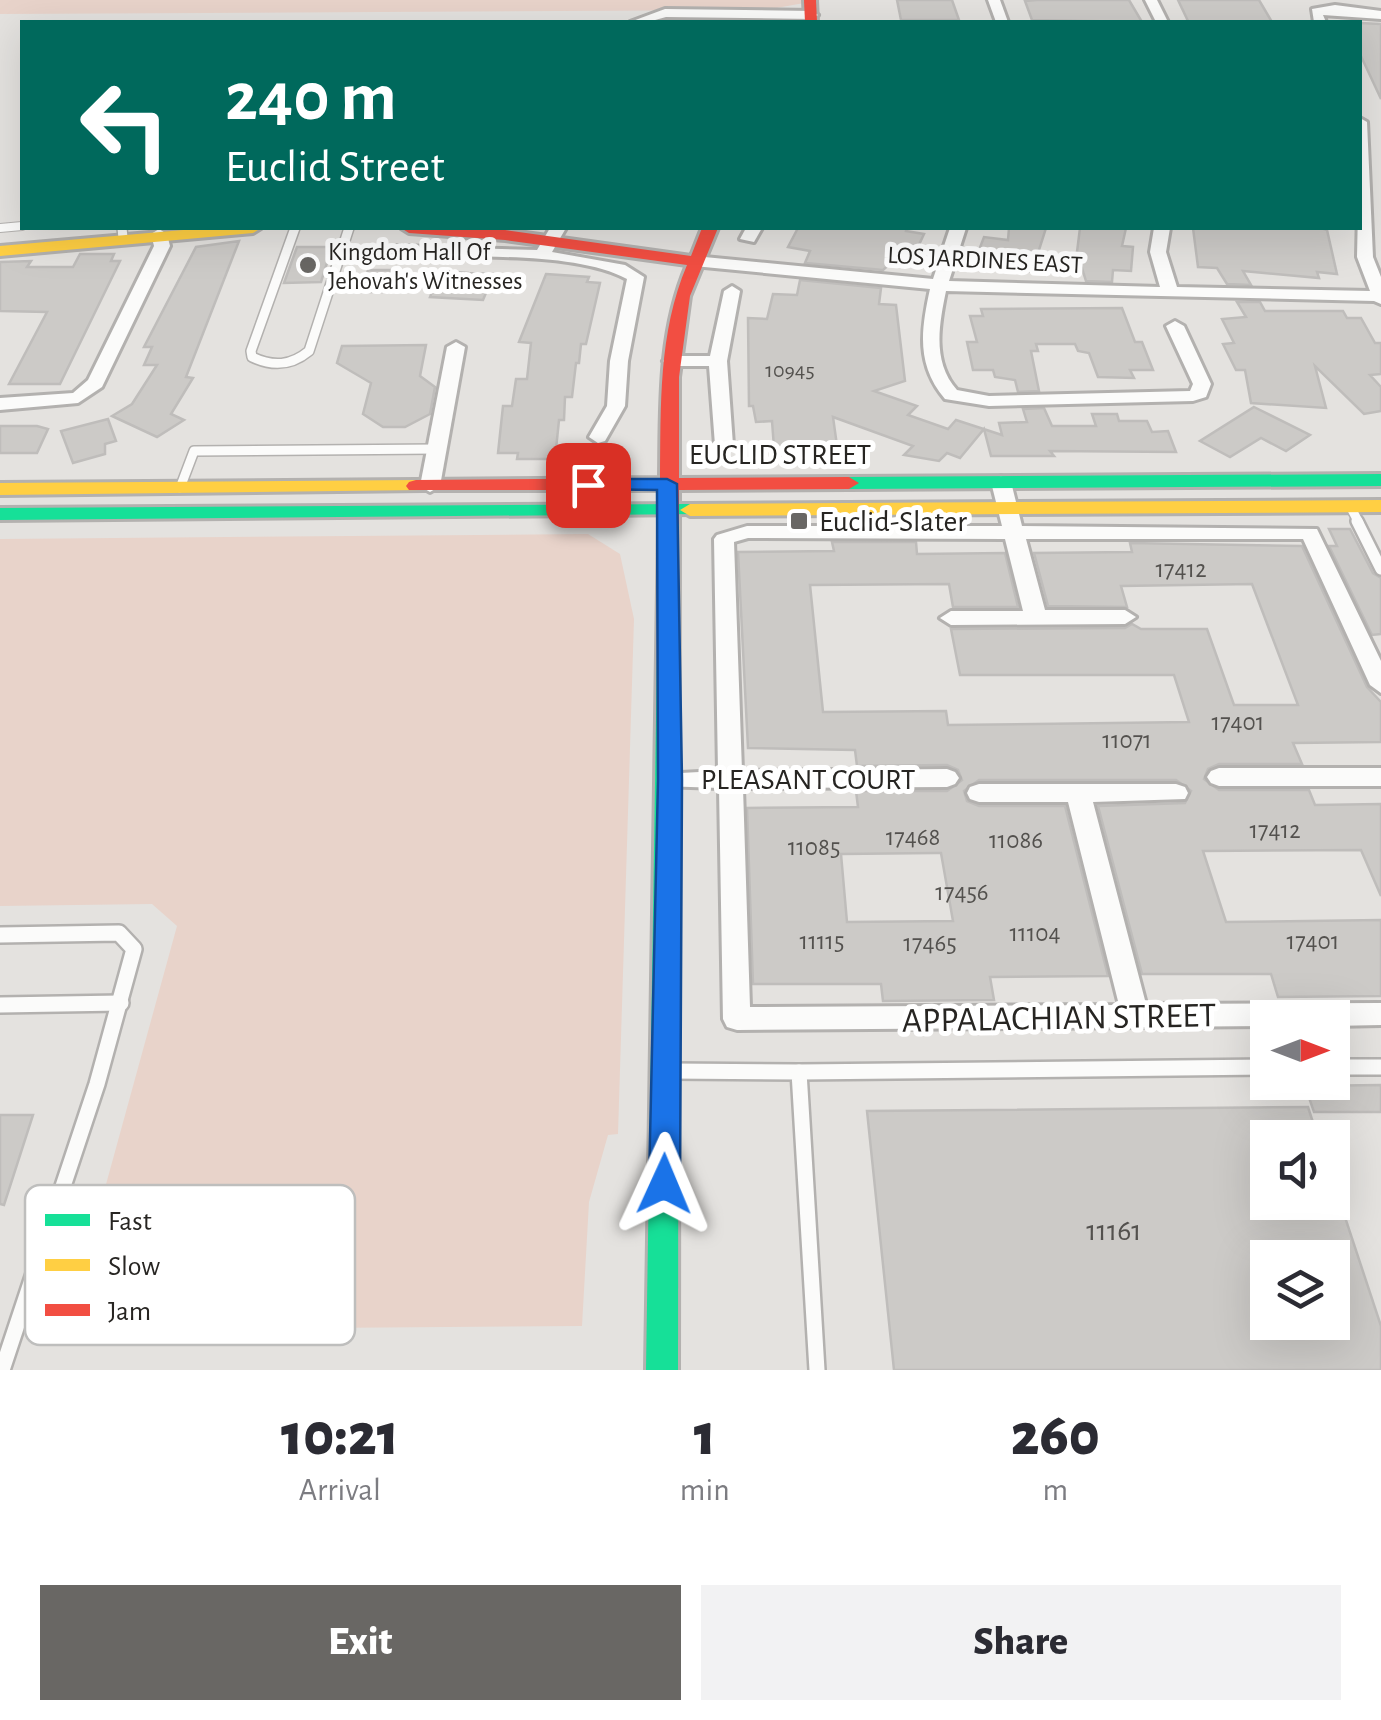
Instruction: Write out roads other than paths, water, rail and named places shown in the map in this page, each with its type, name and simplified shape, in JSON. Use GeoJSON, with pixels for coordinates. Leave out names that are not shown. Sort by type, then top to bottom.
{"type":"FeatureCollection","features":[{"type":"Feature","properties":{"kind":"main road"},"geometry":{"type":"LineString","coordinates":[[0,252],[123,233],[222,230]]}},
{"type":"Feature","properties":{"kind":"main road","name":"LOS JARDINES EAST"},"geometry":{"type":"LineString","coordinates":[[457,230],[694,261]]}},
{"type":"Feature","properties":{"kind":"main road"},"geometry":{"type":"LineString","coordinates":[[662,1370],[670,780],[667,484],[672,361],[682,296],[709,230]]}},
{"type":"Feature","properties":{"kind":"main road","name":"EUCLID STREET"},"geometry":{"type":"LineString","coordinates":[[0,489],[1381,480]]}},
{"type":"Feature","properties":{"kind":"main road"},"geometry":{"type":"LineString","coordinates":[[171,513],[180,488]]}},
{"type":"Feature","properties":{"kind":"main road","name":"EUCLID STREET"},"geometry":{"type":"LineString","coordinates":[[0,514],[1381,506]]}},
{"type":"Feature","properties":{"kind":"street"},"geometry":{"type":"LineString","coordinates":[[1319,20],[1316,12],[1327,8],[1381,15]]}},
{"type":"Feature","properties":{"kind":"street"},"geometry":{"type":"LineString","coordinates":[[638,20],[664,13],[811,12]]}},
{"type":"Feature","properties":{"kind":"street"},"geometry":{"type":"LineString","coordinates":[[1362,167],[1366,257],[1380,297]]}},
{"type":"Feature","properties":{"kind":"street"},"geometry":{"type":"LineString","coordinates":[[957,230],[936,286],[933,364],[941,388],[951,396],[989,402],[1193,396],[1200,393],[1202,384],[1175,326]]}},
{"type":"Feature","properties":{"kind":"street"},"geometry":{"type":"LineString","coordinates":[[1162,230],[1158,252],[1170,292]]}},
{"type":"Feature","properties":{"kind":"street"},"geometry":{"type":"LineString","coordinates":[[0,404],[78,398],[96,383],[162,246],[159,234]]}},
{"type":"Feature","properties":{"kind":"street"},"geometry":{"type":"LineString","coordinates":[[397,251],[550,241],[636,277],[619,361],[616,406],[598,437]]}},
{"type":"Feature","properties":{"kind":"street","name":"LOS JARDINES EAST"},"geometry":{"type":"LineString","coordinates":[[694,261],[936,286],[1380,297]]}},
{"type":"Feature","properties":{"kind":"street"},"geometry":{"type":"LineString","coordinates":[[724,445],[718,361],[732,292]]}},
{"type":"Feature","properties":{"kind":"street"},"geometry":{"type":"LineString","coordinates":[[430,486],[456,347]]}},
{"type":"Feature","properties":{"kind":"street"},"geometry":{"type":"LineString","coordinates":[[672,361],[718,361]]}},
{"type":"Feature","properties":{"kind":"street"},"geometry":{"type":"LineString","coordinates":[[1337,480],[1350,506]]}},
{"type":"Feature","properties":{"kind":"street"},"geometry":{"type":"LineString","coordinates":[[1001,482],[1036,618]]}},
{"type":"Feature","properties":{"kind":"street"},"geometry":{"type":"LineString","coordinates":[[729,779],[724,540],[747,532],[1310,533],[1381,685]]}},
{"type":"Feature","properties":{"kind":"street"},"geometry":{"type":"LineString","coordinates":[[951,618],[1125,618]]}},
{"type":"Feature","properties":{"kind":"street"},"geometry":{"type":"LineString","coordinates":[[1220,777],[1381,777]]}},
{"type":"Feature","properties":{"kind":"street","name":"PLEASANT COURT"},"geometry":{"type":"LineString","coordinates":[[670,780],[946,778]]}},
{"type":"Feature","properties":{"kind":"street","name":"APPALACHIAN STREET"},"geometry":{"type":"LineString","coordinates":[[729,779],[737,1020],[1381,1014]]}},
{"type":"Feature","properties":{"kind":"street"},"geometry":{"type":"LineString","coordinates":[[1078,792],[1135,1016]]}},
{"type":"Feature","properties":{"kind":"street"},"geometry":{"type":"LineString","coordinates":[[979,793],[1176,792]]}},
{"type":"Feature","properties":{"kind":"lane"},"geometry":{"type":"LineString","coordinates":[[294,230],[251,352],[252,357],[270,364],[301,359],[309,351],[348,230]]}},
{"type":"Feature","properties":{"kind":"lane"},"geometry":{"type":"LineString","coordinates":[[180,488],[194,451],[437,449]]}},
{"type":"Feature","properties":{"kind":"lane"},"geometry":{"type":"LineString","coordinates":[[1350,506],[1381,569]]}},
{"type":"Feature","properties":{"kind":"lane"},"geometry":{"type":"LineString","coordinates":[[0,935],[120,934],[134,949],[61,1185]]}},
{"type":"Feature","properties":{"kind":"lane"},"geometry":{"type":"LineString","coordinates":[[0,1006],[120,1003]]}},
{"type":"Feature","properties":{"kind":"lane"},"geometry":{"type":"LineString","coordinates":[[1350,1067],[1381,1067]]}},
{"type":"Feature","properties":{"kind":"lane"},"geometry":{"type":"LineString","coordinates":[[666,1071],[1250,1068]]}},
{"type":"Feature","properties":{"kind":"lane"},"geometry":{"type":"LineString","coordinates":[[799,1072],[817,1370]]}},
{"type":"Feature","properties":{"kind":"lane"},"geometry":{"type":"LineString","coordinates":[[2,1370],[25,1298]]}},
{"type":"Feature","properties":{"kind":"place","name":"Kingdom Hall Of Jehovah's Witnesses"},"geometry":{"type":"Point","coordinates":[308,265]}},
{"type":"Feature","properties":{"kind":"place","name":"Euclid-Slater"},"geometry":{"type":"Point","coordinates":[799,521]}}]}
